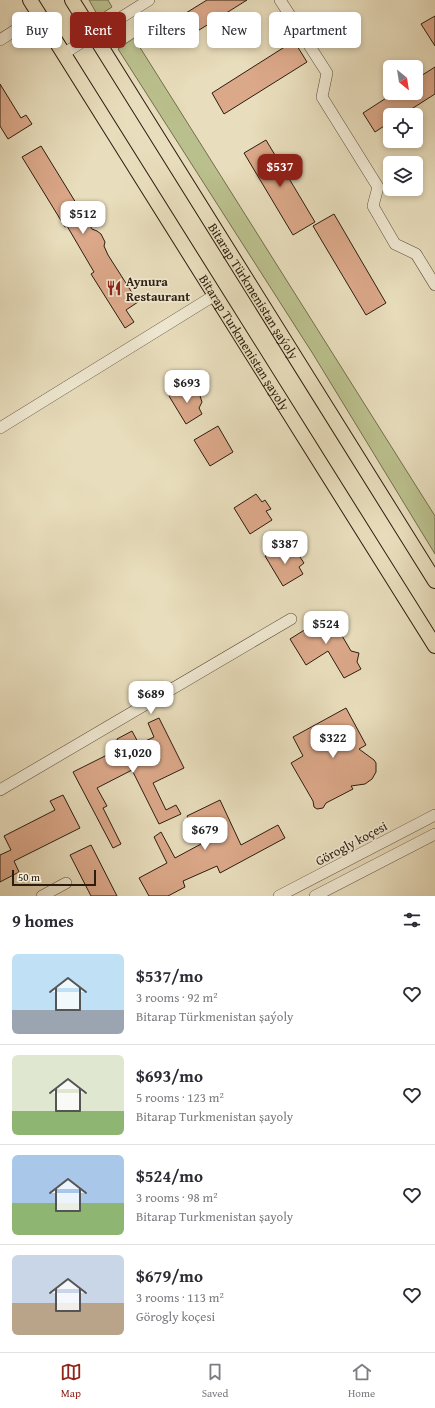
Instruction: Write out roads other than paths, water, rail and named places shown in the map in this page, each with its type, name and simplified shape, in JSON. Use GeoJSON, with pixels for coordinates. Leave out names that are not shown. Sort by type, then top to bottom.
{"type":"FeatureCollection","features":[{"type":"Feature","properties":{"kind":"main road"},"geometry":{"type":"LineString","coordinates":[[30,0],[37,12]]}},
{"type":"Feature","properties":{"kind":"main road","name":"Bitarap Türkmenistan şaýoly"},"geometry":{"type":"LineString","coordinates":[[72,0],[80,12]]}},
{"type":"Feature","properties":{"kind":"main road","name":"Bitarap Turkmenistan şayoly"},"geometry":{"type":"LineString","coordinates":[[59,48],[435,646]]}},
{"type":"Feature","properties":{"kind":"main road","name":"Bitarap Türkmenistan şaýoly"},"geometry":{"type":"LineString","coordinates":[[102,48],[435,581]]}},
{"type":"Feature","properties":{"kind":"street"},"geometry":{"type":"LineString","coordinates":[[126,15],[149,0]]}},
{"type":"Feature","properties":{"kind":"street"},"geometry":{"type":"LineString","coordinates":[[280,0],[327,73],[322,97],[378,187],[373,206],[395,244],[416,254],[435,285]]}},
{"type":"Feature","properties":{"kind":"street"},"geometry":{"type":"LineString","coordinates":[[0,40],[12,33]]}},
{"type":"Feature","properties":{"kind":"street"},"geometry":{"type":"LineString","coordinates":[[63,54],[73,48]]}},
{"type":"Feature","properties":{"kind":"street"},"geometry":{"type":"LineString","coordinates":[[0,428],[215,295]]}},
{"type":"Feature","properties":{"kind":"street"},"geometry":{"type":"LineString","coordinates":[[0,790],[291,619]]}},
{"type":"Feature","properties":{"kind":"street","name":"Görogly koçesi"},"geometry":{"type":"LineString","coordinates":[[279,896],[435,815]]}},
{"type":"Feature","properties":{"kind":"street"},"geometry":{"type":"LineString","coordinates":[[315,896],[435,834]]}},
{"type":"Feature","properties":{"kind":"street"},"geometry":{"type":"LineString","coordinates":[[42,896],[66,883]]}},
{"type":"Feature","properties":{"kind":"place","name":"Aynura Restaurant"},"geometry":{"type":"Point","coordinates":[114,288]}}]}
